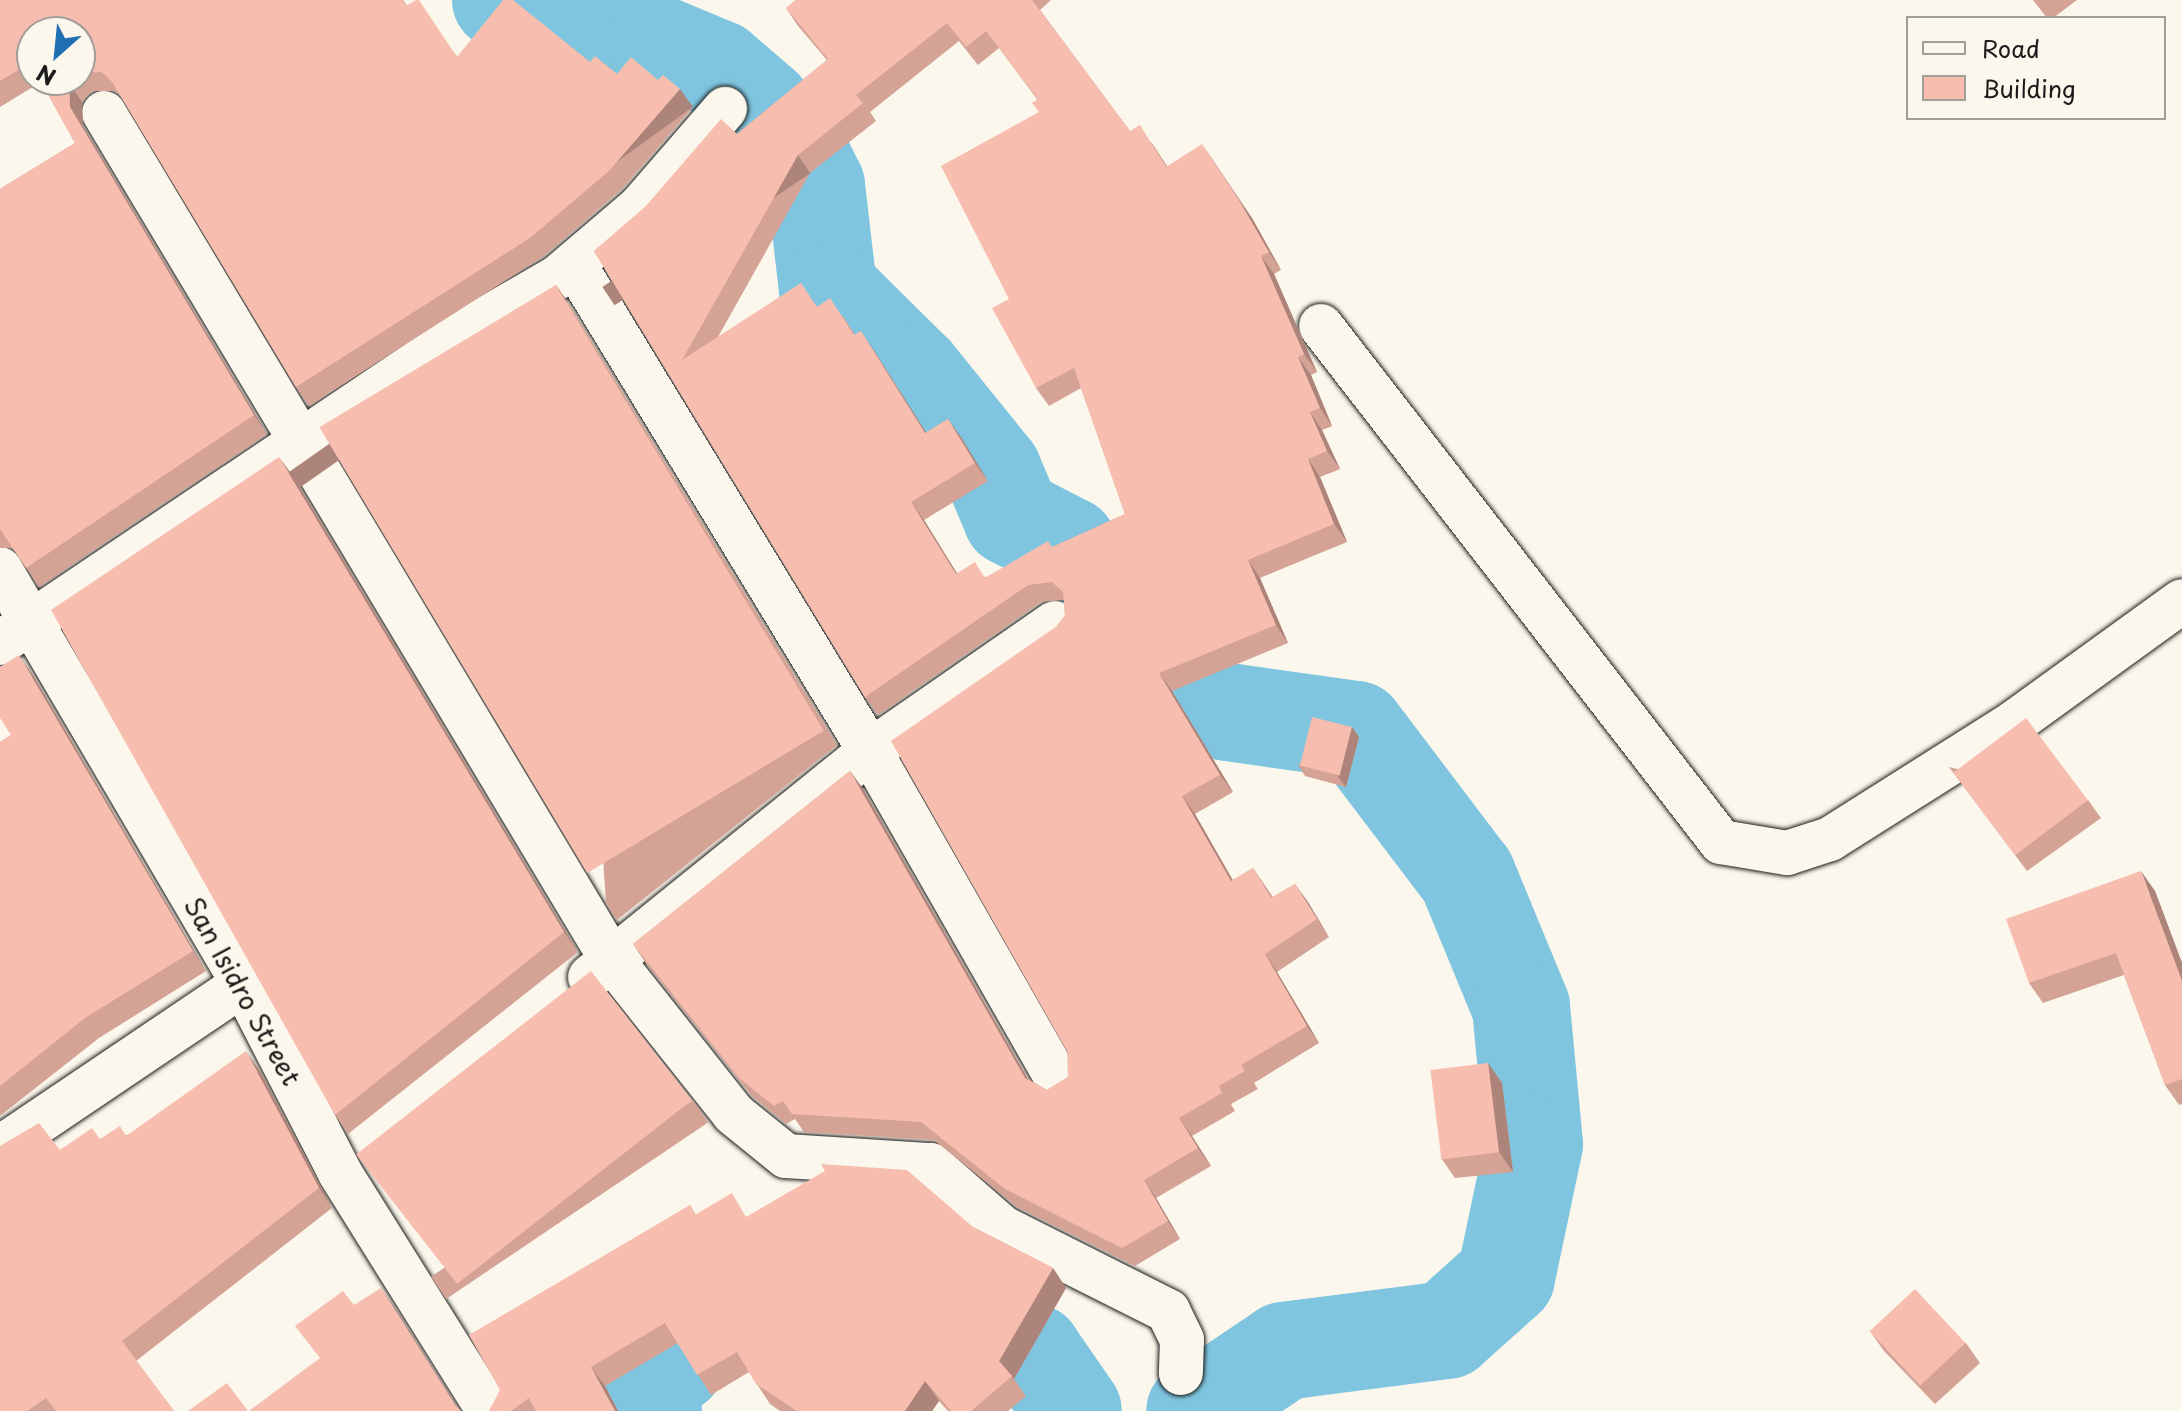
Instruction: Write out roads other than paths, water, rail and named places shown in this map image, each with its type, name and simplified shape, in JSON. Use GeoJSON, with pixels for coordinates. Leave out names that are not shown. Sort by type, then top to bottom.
{"type":"FeatureCollection","features":[{"type":"Feature","properties":{"kind":"street"},"geometry":{"type":"LineString","coordinates":[[16,631],[303,439],[574,264],[640,207],[725,109]]}},
{"type":"Feature","properties":{"kind":"street"},"geometry":{"type":"LineString","coordinates":[[104,113],[303,439],[612,960],[734,1114],[786,1156],[931,1165],[1003,1228],[1168,1311],[1182,1340],[1181,1373]]}},
{"type":"Feature","properties":{"kind":"street"},"geometry":{"type":"LineString","coordinates":[[574,264],[870,751],[1059,1083]]}},
{"type":"Feature","properties":{"kind":"street"},"geometry":{"type":"LineString","coordinates":[[1321,326],[1690,807],[1732,845],[1787,853],[1830,839],[2015,722],[2182,601]]}},
{"type":"Feature","properties":{"kind":"street","name":"San Isidro Street"},"geometry":{"type":"LineString","coordinates":[[0,569],[16,631],[243,984],[340,1173],[489,1411]]}},
{"type":"Feature","properties":{"kind":"street"},"geometry":{"type":"LineString","coordinates":[[562,999],[870,751],[1055,623]]}},
{"type":"Feature","properties":{"kind":"street"},"geometry":{"type":"LineString","coordinates":[[0,1148],[243,984]]}},
{"type":"Feature","properties":{"kind":"street"},"geometry":{"type":"LineString","coordinates":[[340,1173],[377,1144]]}},
{"type":"Feature","properties":{"kind":"waterway"},"geometry":{"type":"LineString","coordinates":[[501,0],[653,42],[718,69],[762,107],[795,144],[816,186],[828,289],[914,374],[993,472],[1012,517],[1068,546],[1125,639],[1192,699],[1228,712],[1356,730],[1467,876],[1521,1007],[1534,1144],[1506,1277],[1447,1330],[1284,1351],[1195,1411]]}},
{"type":"Feature","properties":{"kind":"waterway"},"geometry":{"type":"LineString","coordinates":[[653,1411],[629,1392],[675,1364],[684,1342],[775,1288],[790,1305]]}},
{"type":"Feature","properties":{"kind":"waterway"},"geometry":{"type":"LineString","coordinates":[[904,1317],[961,1314],[1033,1353],[1073,1411]]}}]}
